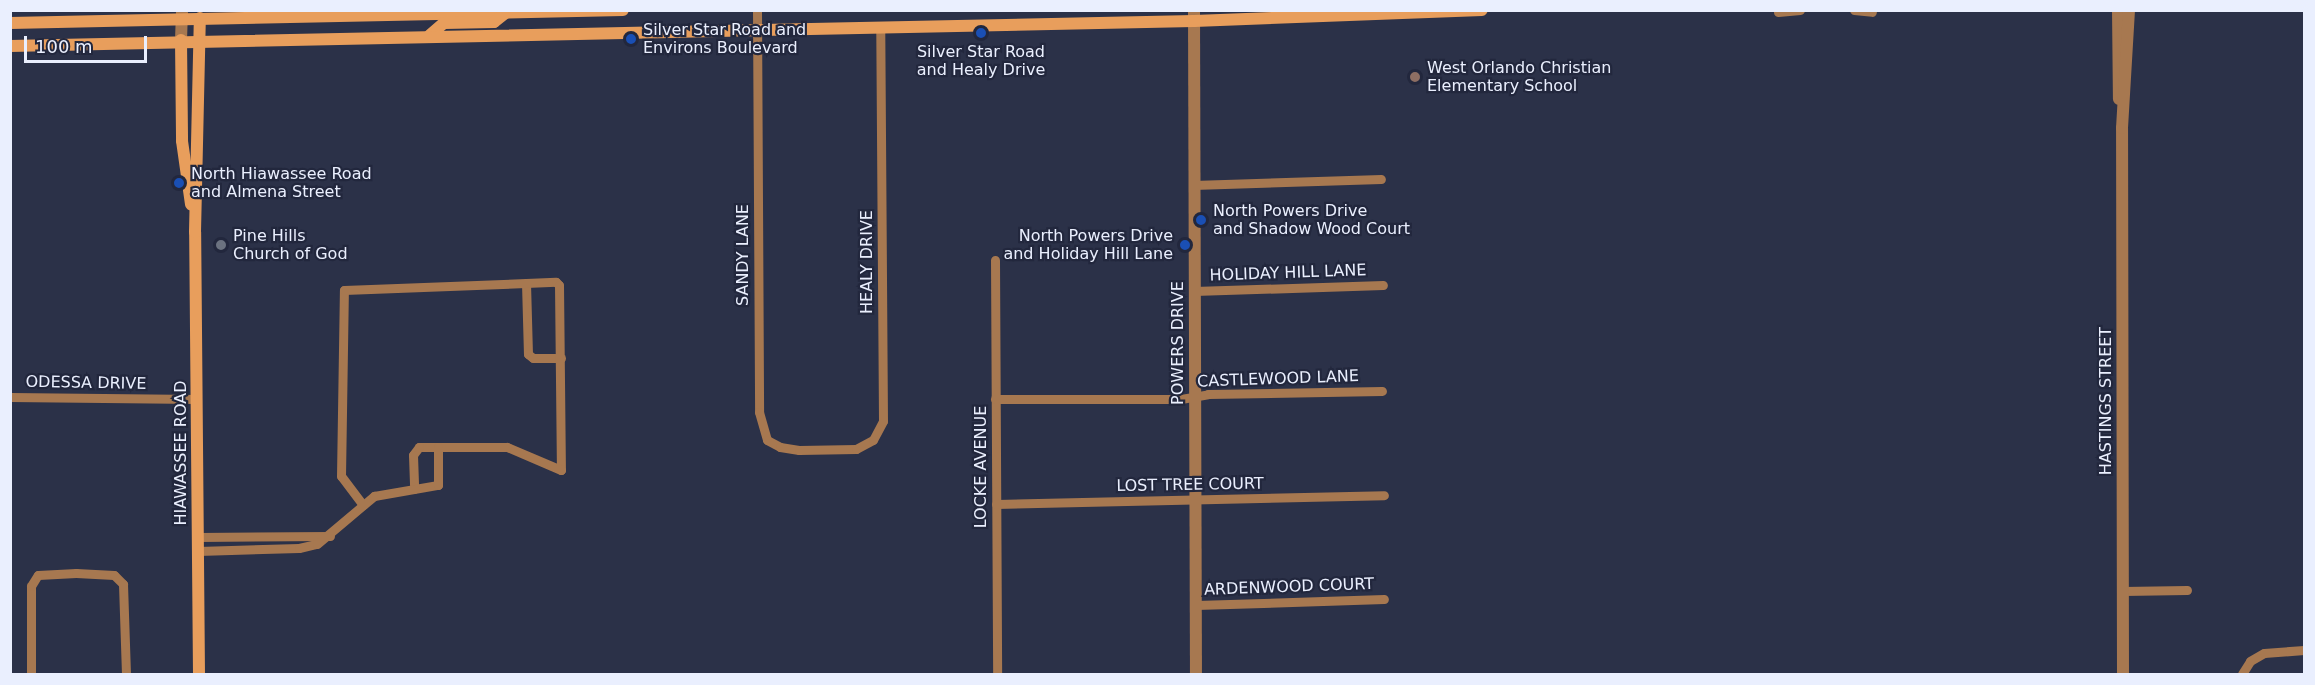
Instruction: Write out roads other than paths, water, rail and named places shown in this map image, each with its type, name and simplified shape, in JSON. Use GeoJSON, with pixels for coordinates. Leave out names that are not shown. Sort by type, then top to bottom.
{"type":"FeatureCollection","features":[{"type":"Feature","properties":{"kind":"main road"},"geometry":{"type":"LineString","coordinates":[[10,23],[182,14],[623,10]]}},
{"type":"Feature","properties":{"kind":"main road"},"geometry":{"type":"LineString","coordinates":[[1339,16],[1355,10]]}},
{"type":"Feature","properties":{"kind":"main road"},"geometry":{"type":"LineString","coordinates":[[10,46],[200,39],[880,27],[1194,16],[1339,16],[1482,10]]}},
{"type":"Feature","properties":{"kind":"main road"},"geometry":{"type":"LineString","coordinates":[[430,35],[444,23],[494,22],[507,12]]}},
{"type":"Feature","properties":{"kind":"main road","name":"HIAWASSEE ROAD"},"geometry":{"type":"LineString","coordinates":[[199,675],[195,232],[200,14]]}},
{"type":"Feature","properties":{"kind":"main road","name":"HIAWASSEE ROAD"},"geometry":{"type":"LineString","coordinates":[[181,40],[182,141],[195,232]]}},
{"type":"Feature","properties":{"kind":"street","name":"SANDY LANE"},"geometry":{"type":"LineString","coordinates":[[757,10],[761,428],[767,440],[780,447],[822,451]]}},
{"type":"Feature","properties":{"kind":"street"},"geometry":{"type":"LineString","coordinates":[[1778,12],[1800,10]]}},
{"type":"Feature","properties":{"kind":"street"},"geometry":{"type":"LineString","coordinates":[[1854,10],[1872,12]]}},
{"type":"Feature","properties":{"kind":"street","name":"HASTINGS STREET"},"geometry":{"type":"LineString","coordinates":[[2118,10],[2117,80],[2122,128]]}},
{"type":"Feature","properties":{"kind":"street","name":"HASTINGS STREET"},"geometry":{"type":"LineString","coordinates":[[2123,675],[2122,128],[2129,10]]}},
{"type":"Feature","properties":{"kind":"street","name":"HIAWASSEE ROAD"},"geometry":{"type":"LineString","coordinates":[[181,40],[182,14]]}},
{"type":"Feature","properties":{"kind":"street","name":"POWERS DRIVE"},"geometry":{"type":"LineString","coordinates":[[1194,16],[1196,675]]}},
{"type":"Feature","properties":{"kind":"street","name":"HEALY DRIVE"},"geometry":{"type":"LineString","coordinates":[[822,451],[856,449],[873,440],[883,422],[880,27]]}},
{"type":"Feature","properties":{"kind":"street"},"geometry":{"type":"LineString","coordinates":[[1193,185],[1381,179]]}},
{"type":"Feature","properties":{"kind":"street","name":"LOCKE AVENUE"},"geometry":{"type":"LineString","coordinates":[[995,260],[997,675]]}},
{"type":"Feature","properties":{"kind":"street"},"geometry":{"type":"LineString","coordinates":[[526,283],[528,354],[533,358],[561,358]]}},
{"type":"Feature","properties":{"kind":"street"},"geometry":{"type":"LineString","coordinates":[[363,505],[341,476],[344,290],[526,283],[559,285],[561,470],[507,447],[438,447],[415,450],[414,489]]}},
{"type":"Feature","properties":{"kind":"street","name":"HOLIDAY HILL LANE"},"geometry":{"type":"LineString","coordinates":[[1194,291],[1383,285]]}},
{"type":"Feature","properties":{"kind":"street","name":"CASTLEWOOD LANE"},"geometry":{"type":"LineString","coordinates":[[995,399],[1383,391]]}},
{"type":"Feature","properties":{"kind":"street","name":"ODESSA DRIVE"},"geometry":{"type":"LineString","coordinates":[[10,397],[197,399]]}},
{"type":"Feature","properties":{"kind":"street"},"geometry":{"type":"LineString","coordinates":[[198,551],[300,548],[330,536],[363,505],[382,492],[438,485],[438,447]]}},
{"type":"Feature","properties":{"kind":"street","name":"LOST TREE COURT"},"geometry":{"type":"LineString","coordinates":[[996,504],[1384,495]]}},
{"type":"Feature","properties":{"kind":"street"},"geometry":{"type":"LineString","coordinates":[[198,537],[330,536]]}},
{"type":"Feature","properties":{"kind":"street"},"geometry":{"type":"LineString","coordinates":[[31,675],[31,586],[38,575],[76,573],[114,575],[123,584],[126,675]]}},
{"type":"Feature","properties":{"kind":"street"},"geometry":{"type":"LineString","coordinates":[[2124,591],[2187,590]]}},
{"type":"Feature","properties":{"kind":"street","name":"ARDENWOOD COURT"},"geometry":{"type":"LineString","coordinates":[[1196,605],[1384,600]]}},
{"type":"Feature","properties":{"kind":"street"},"geometry":{"type":"LineString","coordinates":[[2242,675],[2250,661],[2264,653],[2304,650]]}},
{"type":"Feature","properties":{"kind":"place","name":"Silver Star Road and Healy Drive"},"geometry":{"type":"Point","coordinates":[981,33]}},
{"type":"Feature","properties":{"kind":"place","name":"Silver Star Road and Environs Boulevard"},"geometry":{"type":"Point","coordinates":[631,39]}},
{"type":"Feature","properties":{"kind":"place","name":"West Orlando Christian Elementary School"},"geometry":{"type":"Point","coordinates":[1415,77]}},
{"type":"Feature","properties":{"kind":"place","name":"North Hiawassee Road and Almena Street"},"geometry":{"type":"Point","coordinates":[179,183]}},
{"type":"Feature","properties":{"kind":"place","name":"North Powers Drive and Shadow Wood Court"},"geometry":{"type":"Point","coordinates":[1201,220]}},
{"type":"Feature","properties":{"kind":"place","name":"Pine Hills Church of God"},"geometry":{"type":"Point","coordinates":[221,245]}},
{"type":"Feature","properties":{"kind":"place","name":"North Powers Drive and Holiday Hill Lane"},"geometry":{"type":"Point","coordinates":[1185,245]}}]}
